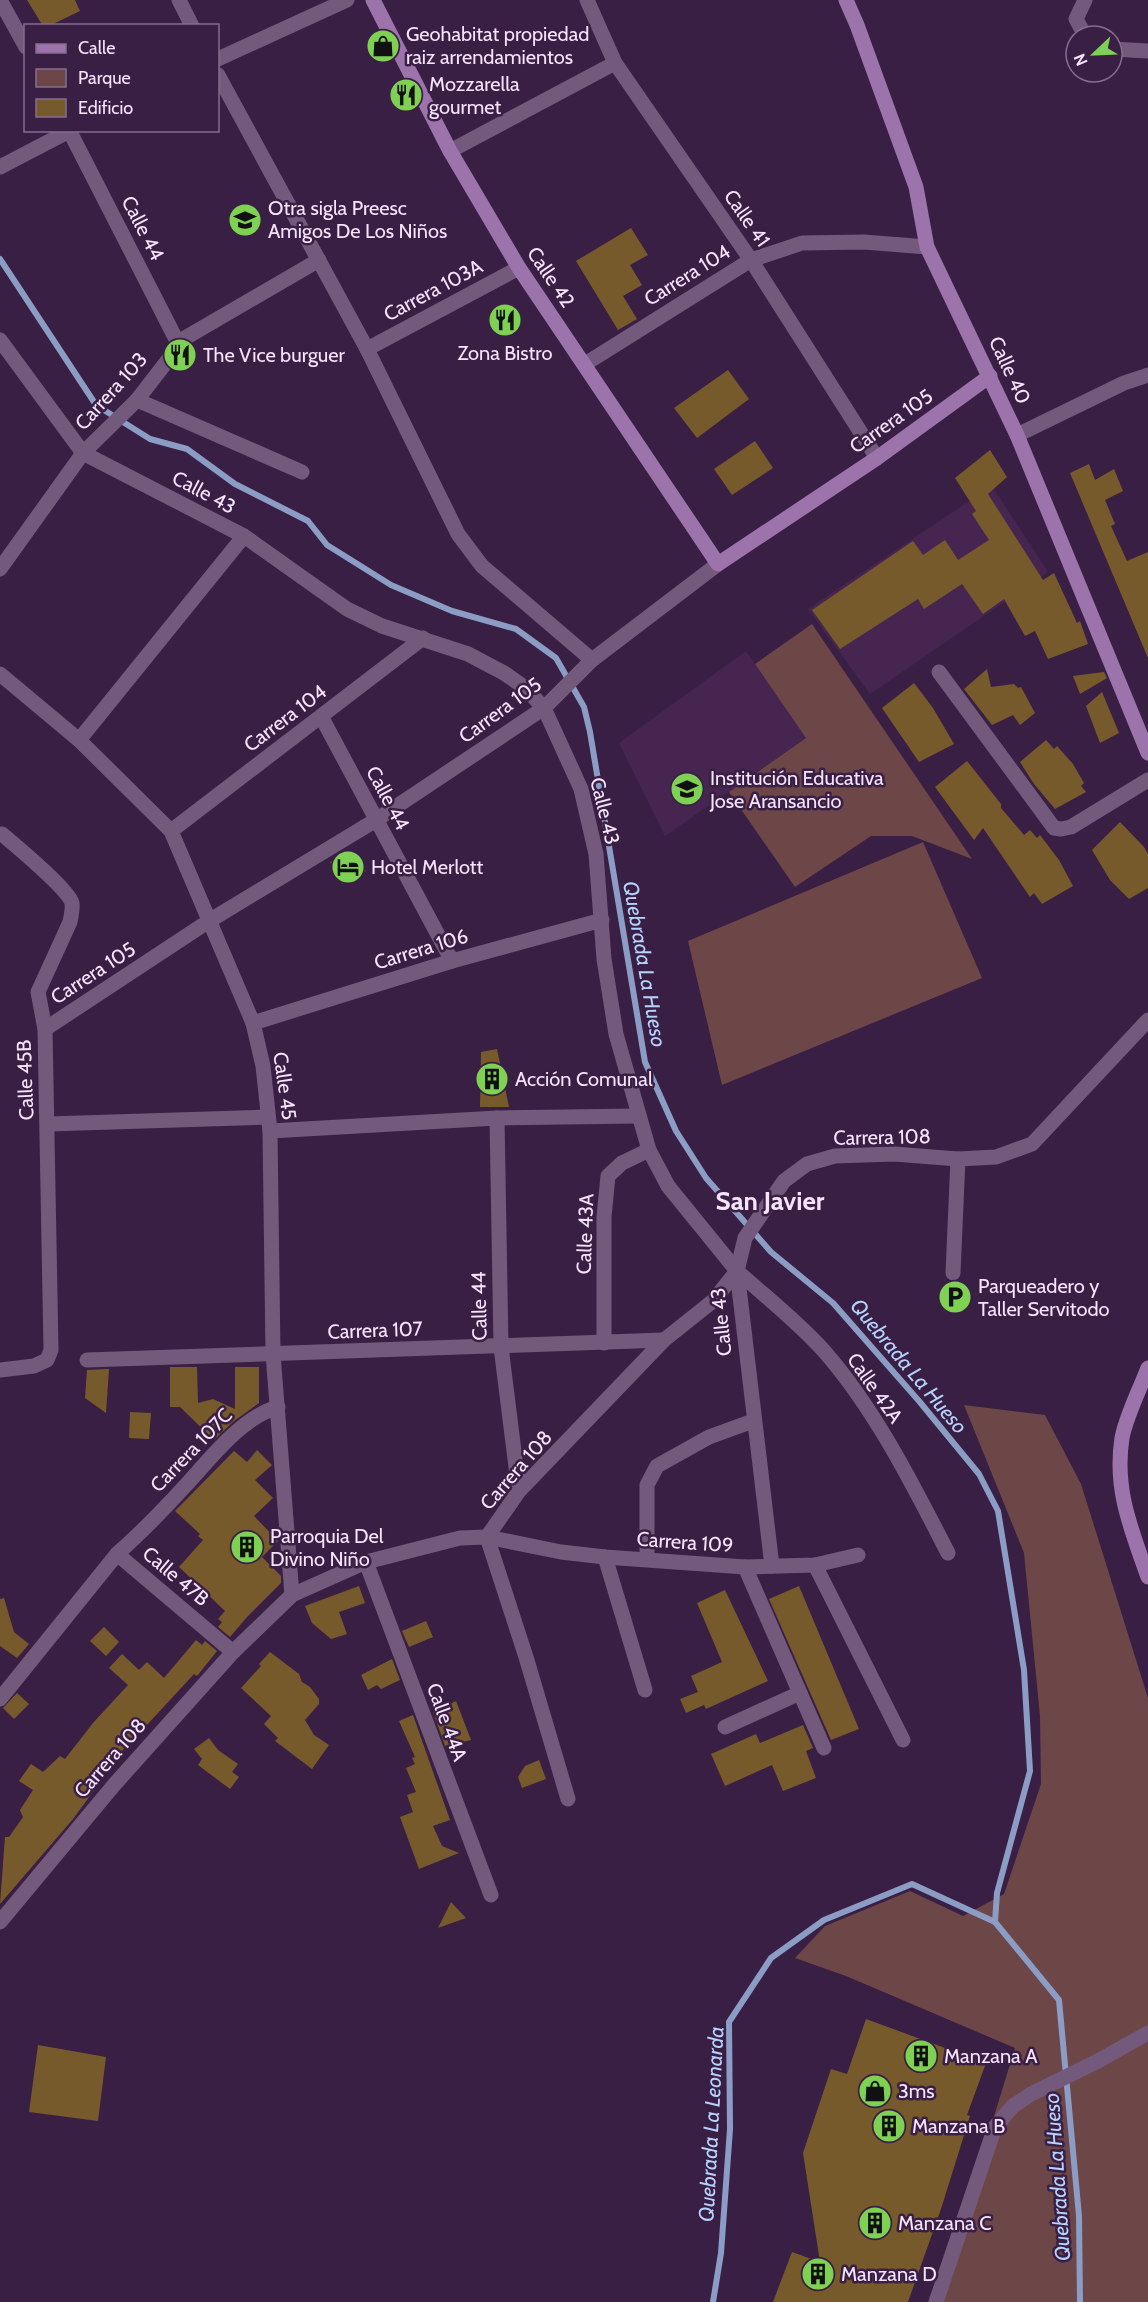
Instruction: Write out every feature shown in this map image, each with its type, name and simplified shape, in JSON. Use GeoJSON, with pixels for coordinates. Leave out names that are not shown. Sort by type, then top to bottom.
{"type":"FeatureCollection","features":[{"type":"Feature","properties":{"kind":"street"},"geometry":{"type":"LineString","coordinates":[[0,0],[24,43]]}},
{"type":"Feature","properties":{"kind":"street"},"geometry":{"type":"LineString","coordinates":[[179,0],[191,24]]}},
{"type":"Feature","properties":{"kind":"street"},"geometry":{"type":"LineString","coordinates":[[219,59],[347,0]]}},
{"type":"Feature","properties":{"kind":"street","name":"Calle 42"},"geometry":{"type":"LineString","coordinates":[[373,0],[450,151],[519,268],[718,564]]}},
{"type":"Feature","properties":{"kind":"street","name":"Calle 41"},"geometry":{"type":"LineString","coordinates":[[587,0],[615,63],[751,260],[877,458]]}},
{"type":"Feature","properties":{"kind":"street","name":"Calle 40"},"geometry":{"type":"LineString","coordinates":[[846,0],[916,187],[927,247],[1017,435],[1148,753]]}},
{"type":"Feature","properties":{"kind":"street"},"geometry":{"type":"LineString","coordinates":[[1079,24],[1076,19],[1085,0]]}},
{"type":"Feature","properties":{"kind":"street"},"geometry":{"type":"LineString","coordinates":[[1124,50],[1148,51]]}},
{"type":"Feature","properties":{"kind":"street"},"geometry":{"type":"LineString","coordinates":[[450,151],[615,63]]}},
{"type":"Feature","properties":{"kind":"street"},"geometry":{"type":"LineString","coordinates":[[219,77],[367,349],[458,534],[482,566],[592,660]]}},
{"type":"Feature","properties":{"kind":"street"},"geometry":{"type":"LineString","coordinates":[[0,167],[68,132]]}},
{"type":"Feature","properties":{"kind":"street","name":"Calle 44"},"geometry":{"type":"LineString","coordinates":[[71,132],[179,345]]}},
{"type":"Feature","properties":{"kind":"street","name":"Carrera 104"},"geometry":{"type":"LineString","coordinates":[[585,364],[751,260],[802,243],[864,242],[927,247]]}},
{"type":"Feature","properties":{"kind":"street","name":"Carrera 103"},"geometry":{"type":"LineString","coordinates":[[0,568],[83,453],[134,402],[185,338],[319,260]]}},
{"type":"Feature","properties":{"kind":"street","name":"Carrera 103A"},"geometry":{"type":"LineString","coordinates":[[367,349],[519,268]]}},
{"type":"Feature","properties":{"kind":"street","name":"Calle 43"},"geometry":{"type":"LineString","coordinates":[[0,341],[83,453],[244,536],[347,609],[382,626],[468,654],[504,673],[524,687],[544,708],[581,789],[596,854],[604,959],[616,1034],[649,1149],[668,1186],[737,1271],[772,1566]]}},
{"type":"Feature","properties":{"kind":"street"},"geometry":{"type":"LineString","coordinates":[[1017,435],[1124,383],[1148,375]]}},
{"type":"Feature","properties":{"kind":"street","name":"Carrera 105"},"geometry":{"type":"LineString","coordinates":[[45,1029],[209,921],[376,820],[544,708],[592,660],[718,564],[877,458],[990,376]]}},
{"type":"Feature","properties":{"kind":"street"},"geometry":{"type":"LineString","coordinates":[[134,402],[302,472]]}},
{"type":"Feature","properties":{"kind":"street"},"geometry":{"type":"LineString","coordinates":[[79,740],[244,536]]}},
{"type":"Feature","properties":{"kind":"street","name":"Carrera 104"},"geometry":{"type":"LineString","coordinates":[[171,831],[322,718],[423,638]]}},
{"type":"Feature","properties":{"kind":"street"},"geometry":{"type":"LineString","coordinates":[[939,672],[1054,828],[1071,827],[1148,780]]}},
{"type":"Feature","properties":{"kind":"street","name":"Calle 45"},"geometry":{"type":"LineString","coordinates":[[0,674],[79,740],[171,831],[253,1023],[263,1066],[269,1124],[273,1354],[292,1594]]}},
{"type":"Feature","properties":{"kind":"street","name":"Calle 44"},"geometry":{"type":"LineString","coordinates":[[322,718],[452,961]]}},
{"type":"Feature","properties":{"kind":"street","name":"Calle 45B"},"geometry":{"type":"LineString","coordinates":[[0,1370],[34,1366],[47,1360],[51,1350],[45,1029],[38,992],[70,922],[72,902],[64,890],[1,834]]}},
{"type":"Feature","properties":{"kind":"street","name":"Carrera 106"},"geometry":{"type":"LineString","coordinates":[[253,1023],[452,961],[602,920]]}},
{"type":"Feature","properties":{"kind":"street","name":"Carrera 108"},"geometry":{"type":"LineString","coordinates":[[487,1537],[519,1491],[664,1341],[713,1301],[737,1271],[745,1238],[784,1181],[807,1164],[835,1156],[894,1154],[958,1159],[996,1157],[1032,1144],[1148,1020]]}},
{"type":"Feature","properties":{"kind":"street"},"geometry":{"type":"LineString","coordinates":[[48,1124],[269,1124],[639,1116]]}},
{"type":"Feature","properties":{"kind":"street","name":"Calle 44"},"geometry":{"type":"LineString","coordinates":[[497,1118],[501,1347],[519,1491]]}},
{"type":"Feature","properties":{"kind":"street","name":"Calle 43A"},"geometry":{"type":"LineString","coordinates":[[604,1343],[604,1217],[608,1176],[622,1163],[649,1149]]}},
{"type":"Feature","properties":{"kind":"street"},"geometry":{"type":"LineString","coordinates":[[953,1273],[958,1159]]}},
{"type":"Feature","properties":{"kind":"street","name":"Calle 42A"},"geometry":{"type":"LineString","coordinates":[[737,1271],[783,1311],[824,1352],[857,1395],[901,1464],[948,1553]]}},
{"type":"Feature","properties":{"kind":"street","name":"Carrera 107"},"geometry":{"type":"LineString","coordinates":[[87,1360],[664,1341]]}},
{"type":"Feature","properties":{"kind":"street"},"geometry":{"type":"LineString","coordinates":[[1148,1368],[1122,1436],[1119,1482],[1128,1521],[1148,1576]]}},
{"type":"Feature","properties":{"kind":"street","name":"Carrera 107C"},"geometry":{"type":"LineString","coordinates":[[141,1533],[231,1438],[254,1417],[265,1410],[278,1407]]}},
{"type":"Feature","properties":{"kind":"street"},"geometry":{"type":"LineString","coordinates":[[647,1559],[647,1485],[657,1466],[709,1437],[753,1421]]}},
{"type":"Feature","properties":{"kind":"street","name":"Calle 47B"},"geometry":{"type":"LineString","coordinates":[[141,1533],[117,1554],[233,1652]]}},
{"type":"Feature","properties":{"kind":"street"},"geometry":{"type":"LineString","coordinates":[[487,1537],[526,1657],[568,1799]]}},
{"type":"Feature","properties":{"kind":"street","name":"Carrera 108"},"geometry":{"type":"LineString","coordinates":[[0,1922],[114,1785],[233,1652],[292,1594],[366,1562],[460,1538],[487,1537],[510,1542]]}},
{"type":"Feature","properties":{"kind":"street","name":"Carrera 109"},"geometry":{"type":"LineString","coordinates":[[510,1542],[561,1552],[604,1557],[745,1567],[815,1565],[858,1555]]}},
{"type":"Feature","properties":{"kind":"street"},"geometry":{"type":"LineString","coordinates":[[0,1699],[117,1554]]}},
{"type":"Feature","properties":{"kind":"street"},"geometry":{"type":"LineString","coordinates":[[604,1557],[645,1690]]}},
{"type":"Feature","properties":{"kind":"street","name":"Calle 44A"},"geometry":{"type":"LineString","coordinates":[[366,1562],[491,1895]]}},
{"type":"Feature","properties":{"kind":"street"},"geometry":{"type":"LineString","coordinates":[[815,1565],[903,1740]]}},
{"type":"Feature","properties":{"kind":"street"},"geometry":{"type":"LineString","coordinates":[[745,1567],[824,1748]]}},
{"type":"Feature","properties":{"kind":"street"},"geometry":{"type":"LineString","coordinates":[[724,1727],[800,1694]]}},
{"type":"Feature","properties":{"kind":"street"},"geometry":{"type":"LineString","coordinates":[[936,2302],[995,2127],[1013,2106],[1031,2094],[1148,2033]]}},
{"type":"Feature","properties":{"kind":"shaded area"},"geometry":{"type":"Polygon","coordinates":[[[992,486],[1048,572],[870,694],[808,609],[992,486]]]}},
{"type":"Feature","properties":{"kind":"shaded area","name":"Institución Educativa Jose Aransancio"},"geometry":{"type":"Polygon","coordinates":[[[746,651],[806,738],[665,836],[619,743],[746,651]]]}},
{"type":"Feature","properties":{"kind":"green space"},"geometry":{"type":"Polygon","coordinates":[[[812,624],[972,859],[912,836],[871,836],[795,887],[729,792],[806,738],[755,664],[812,624]]]}},
{"type":"Feature","properties":{"kind":"green space"},"geometry":{"type":"Polygon","coordinates":[[[923,842],[982,978],[722,1085],[688,941],[923,842]]]}},
{"type":"Feature","properties":{"kind":"green space"},"geometry":{"type":"Polygon","coordinates":[[[964,1405],[1045,1415],[1081,1484],[1148,1698],[1148,2302],[937,2302],[1015,2048],[846,1976],[795,1958],[825,1926],[910,1891],[963,1916],[1004,1894],[1041,1784],[1040,1716],[1024,1553],[964,1405]]]}},
{"type":"Feature","properties":{"kind":"building"},"geometry":{"type":"Polygon","coordinates":[[[27,0],[75,0],[80,11],[53,24],[42,24],[27,0]]]}},
{"type":"Feature","properties":{"kind":"building"},"geometry":{"type":"Polygon","coordinates":[[[631,228],[648,255],[630,265],[642,285],[623,296],[637,319],[618,330],[576,261],[631,228]]]}},
{"type":"Feature","properties":{"kind":"building"},"geometry":{"type":"Polygon","coordinates":[[[728,370],[749,399],[697,438],[674,408],[728,370]]]}},
{"type":"Feature","properties":{"kind":"building"},"geometry":{"type":"Polygon","coordinates":[[[755,441],[773,468],[732,495],[714,469],[755,441]]]}},
{"type":"Feature","properties":{"kind":"building"},"geometry":{"type":"Polygon","coordinates":[[[990,450],[1007,477],[988,494],[1043,580],[1054,573],[1077,623],[1080,621],[1088,644],[1048,659],[1035,631],[1025,636],[1004,599],[983,614],[962,584],[924,609],[918,599],[840,649],[812,610],[913,541],[923,555],[945,540],[958,560],[989,540],[972,514],[976,511],[955,478],[990,450]]]}},
{"type":"Feature","properties":{"kind":"building"},"geometry":{"type":"Polygon","coordinates":[[[1089,464],[1095,480],[1114,469],[1123,491],[1105,500],[1115,524],[1111,526],[1127,561],[1148,552],[1148,658],[1070,473],[1089,464]]]}},
{"type":"Feature","properties":{"kind":"building"},"geometry":{"type":"Polygon","coordinates":[[[987,669],[991,687],[1014,684],[1018,688],[1021,687],[1035,713],[1020,725],[1013,715],[992,725],[964,689],[987,669]]]}},
{"type":"Feature","properties":{"kind":"building"},"geometry":{"type":"Polygon","coordinates":[[[1104,672],[1107,678],[1080,694],[1073,676],[1104,672]]]}},
{"type":"Feature","properties":{"kind":"building"},"geometry":{"type":"Polygon","coordinates":[[[914,683],[933,708],[954,744],[919,762],[882,708],[914,683]]]}},
{"type":"Feature","properties":{"kind":"building"},"geometry":{"type":"Polygon","coordinates":[[[1102,692],[1119,733],[1100,743],[1086,706],[1102,692]]]}},
{"type":"Feature","properties":{"kind":"building"},"geometry":{"type":"Polygon","coordinates":[[[1046,740],[1054,749],[1057,746],[1073,764],[1084,783],[1081,786],[1086,792],[1055,809],[1034,784],[1020,762],[1046,740]]]}},
{"type":"Feature","properties":{"kind":"building"},"geometry":{"type":"Polygon","coordinates":[[[967,761],[1024,835],[1030,830],[1037,838],[1040,835],[1059,860],[1073,886],[1042,904],[1034,893],[1030,897],[983,828],[974,840],[935,787],[967,761]]]}},
{"type":"Feature","properties":{"kind":"building"},"geometry":{"type":"Polygon","coordinates":[[[1120,822],[1148,854],[1148,888],[1129,899],[1110,880],[1092,850],[1120,822]]]}},
{"type":"Feature","properties":{"kind":"building","name":"Hotel Merlott"},"geometry":{"type":"Polygon","coordinates":[[[354,851],[366,871],[342,884],[330,862],[354,851]]]}},
{"type":"Feature","properties":{"kind":"building","name":"Acción Comunal"},"geometry":{"type":"Polygon","coordinates":[[[497,1049],[509,1107],[480,1107],[481,1052],[497,1049]]]}},
{"type":"Feature","properties":{"kind":"building"},"geometry":{"type":"Polygon","coordinates":[[[170,1367],[197,1367],[198,1403],[213,1399],[235,1409],[235,1367],[259,1367],[259,1403],[234,1421],[214,1440],[180,1407],[170,1407],[170,1367]]]}},
{"type":"Feature","properties":{"kind":"building"},"geometry":{"type":"Polygon","coordinates":[[[109,1369],[106,1413],[85,1398],[87,1370],[109,1369]]]}},
{"type":"Feature","properties":{"kind":"building"},"geometry":{"type":"Polygon","coordinates":[[[130,1412],[151,1413],[149,1439],[129,1438],[130,1412]]]}},
{"type":"Feature","properties":{"kind":"building"},"geometry":{"type":"Polygon","coordinates":[[[257,1450],[272,1465],[255,1480],[273,1498],[254,1516],[278,1541],[262,1557],[281,1576],[281,1583],[230,1637],[218,1627],[222,1622],[218,1619],[225,1611],[179,1567],[203,1540],[198,1536],[200,1534],[175,1511],[234,1451],[247,1462],[257,1450]]]}},
{"type":"Feature","properties":{"kind":"building"},"geometry":{"type":"Polygon","coordinates":[[[359,1586],[365,1603],[339,1612],[347,1634],[331,1639],[312,1623],[305,1606],[359,1586]]]}},
{"type":"Feature","properties":{"kind":"building"},"geometry":{"type":"Polygon","coordinates":[[[799,1586],[859,1729],[831,1740],[769,1599],[799,1586]]]}},
{"type":"Feature","properties":{"kind":"building"},"geometry":{"type":"Polygon","coordinates":[[[725,1590],[768,1681],[706,1709],[704,1705],[686,1713],[680,1699],[698,1692],[691,1676],[722,1662],[697,1603],[725,1590]]]}},
{"type":"Feature","properties":{"kind":"building"},"geometry":{"type":"Polygon","coordinates":[[[4,1598],[14,1632],[29,1644],[17,1658],[0,1646],[0,1599],[4,1598]]]}},
{"type":"Feature","properties":{"kind":"building"},"geometry":{"type":"Polygon","coordinates":[[[426,1621],[433,1637],[409,1647],[402,1631],[426,1621]]]}},
{"type":"Feature","properties":{"kind":"building"},"geometry":{"type":"Polygon","coordinates":[[[104,1627],[119,1642],[106,1656],[90,1641],[104,1627]]]}},
{"type":"Feature","properties":{"kind":"building"},"geometry":{"type":"Polygon","coordinates":[[[196,1640],[202,1645],[205,1641],[217,1651],[197,1676],[194,1674],[132,1739],[96,1783],[98,1785],[73,1819],[0,1904],[5,1837],[9,1837],[23,1817],[20,1810],[33,1790],[19,1781],[31,1764],[43,1772],[60,1756],[65,1759],[93,1723],[128,1685],[109,1668],[122,1654],[139,1670],[147,1662],[164,1678],[196,1640]]]}},
{"type":"Feature","properties":{"kind":"building"},"geometry":{"type":"Polygon","coordinates":[[[270,1652],[299,1674],[302,1682],[310,1687],[319,1699],[319,1704],[305,1720],[314,1735],[329,1745],[312,1769],[275,1741],[278,1738],[264,1724],[271,1716],[241,1688],[270,1652]]]}},
{"type":"Feature","properties":{"kind":"building"},"geometry":{"type":"Polygon","coordinates":[[[392,1659],[400,1680],[381,1689],[377,1685],[368,1690],[361,1675],[392,1659]]]}},
{"type":"Feature","properties":{"kind":"building"},"geometry":{"type":"Polygon","coordinates":[[[17,1693],[29,1704],[14,1719],[3,1708],[17,1693]]]}},
{"type":"Feature","properties":{"kind":"building"},"geometry":{"type":"Polygon","coordinates":[[[456,1701],[471,1740],[445,1746],[433,1712],[456,1701]]]}},
{"type":"Feature","properties":{"kind":"building"},"geometry":{"type":"Polygon","coordinates":[[[413,1715],[450,1820],[433,1826],[442,1846],[459,1853],[419,1869],[400,1817],[413,1812],[407,1795],[416,1792],[406,1768],[415,1764],[412,1758],[415,1757],[399,1721],[413,1715]]]}},
{"type":"Feature","properties":{"kind":"building"},"geometry":{"type":"Polygon","coordinates":[[[803,1725],[813,1748],[806,1751],[816,1778],[783,1791],[772,1765],[725,1786],[711,1754],[756,1734],[760,1743],[803,1725]]]}},
{"type":"Feature","properties":{"kind":"building"},"geometry":{"type":"Polygon","coordinates":[[[209,1738],[218,1750],[238,1764],[232,1772],[239,1777],[230,1789],[198,1765],[202,1759],[194,1749],[209,1738]]]}},
{"type":"Feature","properties":{"kind":"building"},"geometry":{"type":"Polygon","coordinates":[[[539,1760],[546,1779],[522,1788],[518,1777],[525,1766],[539,1760]]]}},
{"type":"Feature","properties":{"kind":"building"},"geometry":{"type":"Polygon","coordinates":[[[451,1902],[466,1918],[438,1928],[451,1902]]]}},
{"type":"Feature","properties":{"kind":"building"},"geometry":{"type":"Polygon","coordinates":[[[866,2019],[986,2063],[967,2115],[970,2116],[941,2209],[908,2302],[773,2302],[792,2252],[820,2262],[803,2153],[831,2069],[847,2074],[866,2019]]]}},
{"type":"Feature","properties":{"kind":"building"},"geometry":{"type":"Polygon","coordinates":[[[38,2045],[106,2057],[98,2121],[29,2112],[38,2045]]]}},
{"type":"Feature","properties":{"kind":"waterway","name":"Quebrada La Hueso"},"geometry":{"type":"LineString","coordinates":[[0,259],[96,405],[150,439],[187,449],[235,484],[308,521],[327,545],[391,585],[452,611],[516,629],[556,658],[584,707],[645,1062],[676,1131],[706,1178],[771,1252],[833,1303],[919,1401],[979,1474],[998,1511],[1024,1670],[1030,1771],[997,1893],[995,1922],[1059,2000],[1079,2216],[1080,2302]]}},
{"type":"Feature","properties":{"kind":"waterway","name":"Quebrada La Leonarda"},"geometry":{"type":"LineString","coordinates":[[713,2302],[721,2253],[730,2129],[729,2022],[771,1958],[824,1920],[912,1884],[995,1922]]}},
{"type":"Feature","properties":{"kind":"place","name":"Geohabitat propiedad raiz arrendamientos"},"geometry":{"type":"Point","coordinates":[383,46]}},
{"type":"Feature","properties":{"kind":"place","name":"Mozzarella gourmet"},"geometry":{"type":"Point","coordinates":[406,95]}},
{"type":"Feature","properties":{"kind":"place","name":"Otra sigla Preesc Amigos De Los Niños"},"geometry":{"type":"Point","coordinates":[245,220]}},
{"type":"Feature","properties":{"kind":"place","name":"Zona Bistro"},"geometry":{"type":"Point","coordinates":[505,320]}},
{"type":"Feature","properties":{"kind":"place","name":"The Vice burguer"},"geometry":{"type":"Point","coordinates":[180,355]}},
{"type":"Feature","properties":{"kind":"place","name":"Institución Educativa Jose Aransancio"},"geometry":{"type":"Point","coordinates":[687,789]}},
{"type":"Feature","properties":{"kind":"place","name":"Hotel Merlott"},"geometry":{"type":"Point","coordinates":[348,867]}},
{"type":"Feature","properties":{"kind":"place","name":"Acción Comunal"},"geometry":{"type":"Point","coordinates":[492,1079]}},
{"type":"Feature","properties":{"kind":"place","name":"Parqueadero y Taller Servitodo"},"geometry":{"type":"Point","coordinates":[955,1297]}},
{"type":"Feature","properties":{"kind":"place","name":"Parroquia Del Divino Niño"},"geometry":{"type":"Point","coordinates":[247,1547]}},
{"type":"Feature","properties":{"kind":"place","name":"Manzana A"},"geometry":{"type":"Point","coordinates":[921,2056]}},
{"type":"Feature","properties":{"kind":"place","name":"3ms"},"geometry":{"type":"Point","coordinates":[875,2091]}},
{"type":"Feature","properties":{"kind":"place","name":"Manzana B"},"geometry":{"type":"Point","coordinates":[889,2126]}},
{"type":"Feature","properties":{"kind":"place","name":"Manzana C"},"geometry":{"type":"Point","coordinates":[875,2223]}},
{"type":"Feature","properties":{"kind":"place","name":"Manzana D"},"geometry":{"type":"Point","coordinates":[818,2274]}},
{"type":"Feature","properties":{"kind":"district","name":"San Javier"},"geometry":{"type":"Point","coordinates":[770,1201]}}]}
